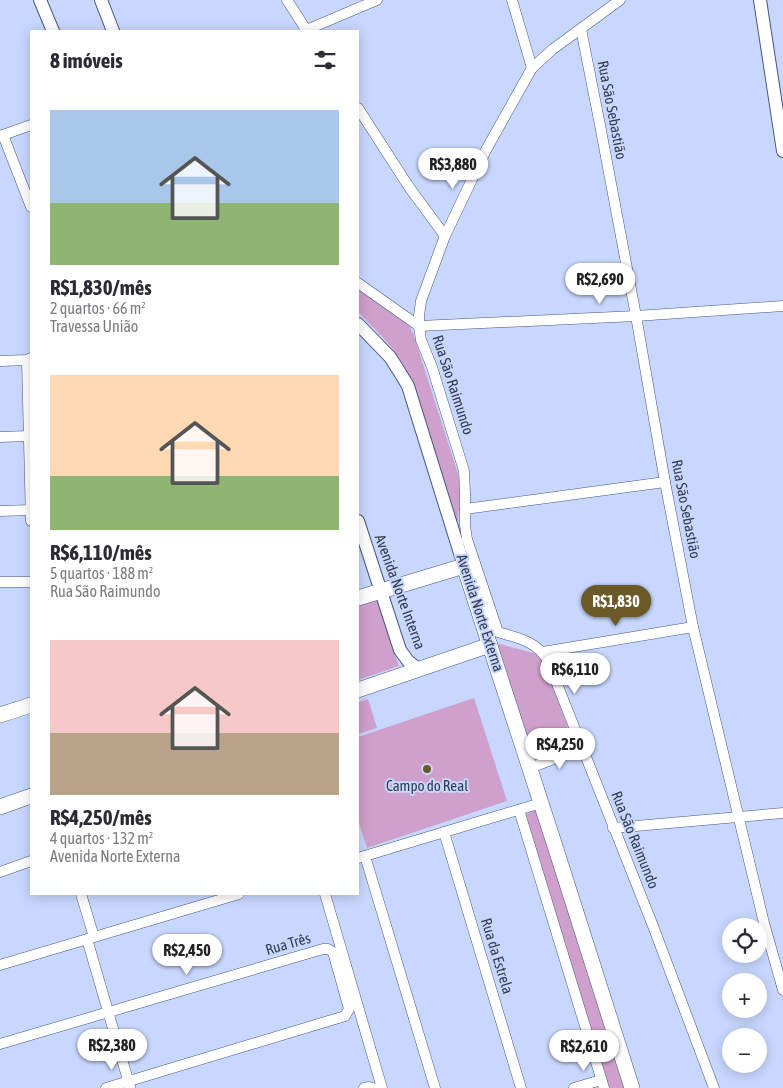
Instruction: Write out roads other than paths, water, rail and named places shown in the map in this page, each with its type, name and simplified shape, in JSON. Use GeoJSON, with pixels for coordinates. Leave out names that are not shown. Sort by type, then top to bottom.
{"type":"FeatureCollection","features":[{"type":"Feature","properties":{"kind":"main road"},"geometry":{"type":"LineString","coordinates":[[359,598],[464,566]]}},
{"type":"Feature","properties":{"kind":"main road","name":"Avenida Norte Externa"},"geometry":{"type":"LineString","coordinates":[[464,566],[491,638],[530,768],[632,1088]]}},
{"type":"Feature","properties":{"kind":"main road"},"geometry":{"type":"LineString","coordinates":[[359,690],[418,669],[491,638]]}},
{"type":"Feature","properties":{"kind":"main road"},"geometry":{"type":"LineString","coordinates":[[0,715],[30,704]]}},
{"type":"Feature","properties":{"kind":"main road"},"geometry":{"type":"LineString","coordinates":[[0,807],[30,796]]}},
{"type":"Feature","properties":{"kind":"street"},"geometry":{"type":"LineString","coordinates":[[40,0],[53,30]]}},
{"type":"Feature","properties":{"kind":"street"},"geometry":{"type":"LineString","coordinates":[[101,0],[113,30]]}},
{"type":"Feature","properties":{"kind":"street"},"geometry":{"type":"LineString","coordinates":[[286,0],[305,30]]}},
{"type":"Feature","properties":{"kind":"street"},"geometry":{"type":"LineString","coordinates":[[308,30],[362,3],[377,0]]}},
{"type":"Feature","properties":{"kind":"street"},"geometry":{"type":"LineString","coordinates":[[512,0],[532,68]]}},
{"type":"Feature","properties":{"kind":"street","name":"Rua São Raimundo"},"geometry":{"type":"LineString","coordinates":[[491,638],[465,530],[465,481],[461,461],[419,326],[421,301],[445,236],[486,150],[532,68],[553,49],[620,0]]}},
{"type":"Feature","properties":{"kind":"street"},"geometry":{"type":"LineString","coordinates":[[760,0],[783,151]]}},
{"type":"Feature","properties":{"kind":"street","name":"Rua São Sebastião"},"geometry":{"type":"LineString","coordinates":[[581,29],[693,627],[764,923],[783,990]]}},
{"type":"Feature","properties":{"kind":"street"},"geometry":{"type":"LineString","coordinates":[[359,110],[409,187],[445,236]]}},
{"type":"Feature","properties":{"kind":"street"},"geometry":{"type":"LineString","coordinates":[[30,125],[1,136],[30,205]]}},
{"type":"Feature","properties":{"kind":"street"},"geometry":{"type":"LineString","coordinates":[[359,284],[419,326],[636,316],[783,306]]}},
{"type":"Feature","properties":{"kind":"street","name":"Avenida Norte Externa"},"geometry":{"type":"LineString","coordinates":[[359,325],[390,357],[408,386],[464,566]]}},
{"type":"Feature","properties":{"kind":"street"},"geometry":{"type":"LineString","coordinates":[[0,361],[29,359],[30,464]]}},
{"type":"Feature","properties":{"kind":"street"},"geometry":{"type":"LineString","coordinates":[[0,437],[29,436]]}},
{"type":"Feature","properties":{"kind":"street"},"geometry":{"type":"LineString","coordinates":[[465,509],[665,482]]}},
{"type":"Feature","properties":{"kind":"street"},"geometry":{"type":"LineString","coordinates":[[0,511],[30,510]]}},
{"type":"Feature","properties":{"kind":"street","name":"Avenida Norte Interna"},"geometry":{"type":"LineString","coordinates":[[359,524],[400,650],[408,661],[418,669]]}},
{"type":"Feature","properties":{"kind":"street"},"geometry":{"type":"LineString","coordinates":[[0,582],[30,582]]}},
{"type":"Feature","properties":{"kind":"street"},"geometry":{"type":"LineString","coordinates":[[491,638],[527,641],[543,652],[693,627]]}},
{"type":"Feature","properties":{"kind":"street","name":"Rua São Raimundo"},"geometry":{"type":"LineString","coordinates":[[543,652],[548,660],[653,926],[714,1088]]}},
{"type":"Feature","properties":{"kind":"street"},"geometry":{"type":"LineString","coordinates":[[530,768],[582,748]]}},
{"type":"Feature","properties":{"kind":"street"},"geometry":{"type":"LineString","coordinates":[[435,1088],[361,857],[541,803]]}},
{"type":"Feature","properties":{"kind":"street"},"geometry":{"type":"LineString","coordinates":[[519,810],[603,1084],[574,1088]]}},
{"type":"Feature","properties":{"kind":"street"},"geometry":{"type":"LineString","coordinates":[[613,828],[783,812]]}},
{"type":"Feature","properties":{"kind":"street","name":"Rua da Estrela"},"geometry":{"type":"LineString","coordinates":[[444,832],[521,1088]]}},
{"type":"Feature","properties":{"kind":"street"},"geometry":{"type":"LineString","coordinates":[[0,872],[30,861]]}},
{"type":"Feature","properties":{"kind":"street"},"geometry":{"type":"LineString","coordinates":[[81,895],[97,976],[129,1085]]}},
{"type":"Feature","properties":{"kind":"street"},"geometry":{"type":"LineString","coordinates":[[0,965],[236,895]]}},
{"type":"Feature","properties":{"kind":"street"},"geometry":{"type":"LineString","coordinates":[[325,895],[346,980],[382,1088]]}},
{"type":"Feature","properties":{"kind":"street","name":"Rua Três"},"geometry":{"type":"LineString","coordinates":[[0,1044],[323,949],[328,949],[332,952],[346,980]]}},
{"type":"Feature","properties":{"kind":"street"},"geometry":{"type":"LineString","coordinates":[[106,1088],[129,1085],[345,1016],[349,1009],[346,980]]}},
{"type":"Feature","properties":{"kind":"street"},"geometry":{"type":"LineString","coordinates":[[364,1088],[373,1088]]}},
{"type":"Feature","properties":{"kind":"place","name":"Campo do Real"},"geometry":{"type":"Point","coordinates":[427,769]}}]}
